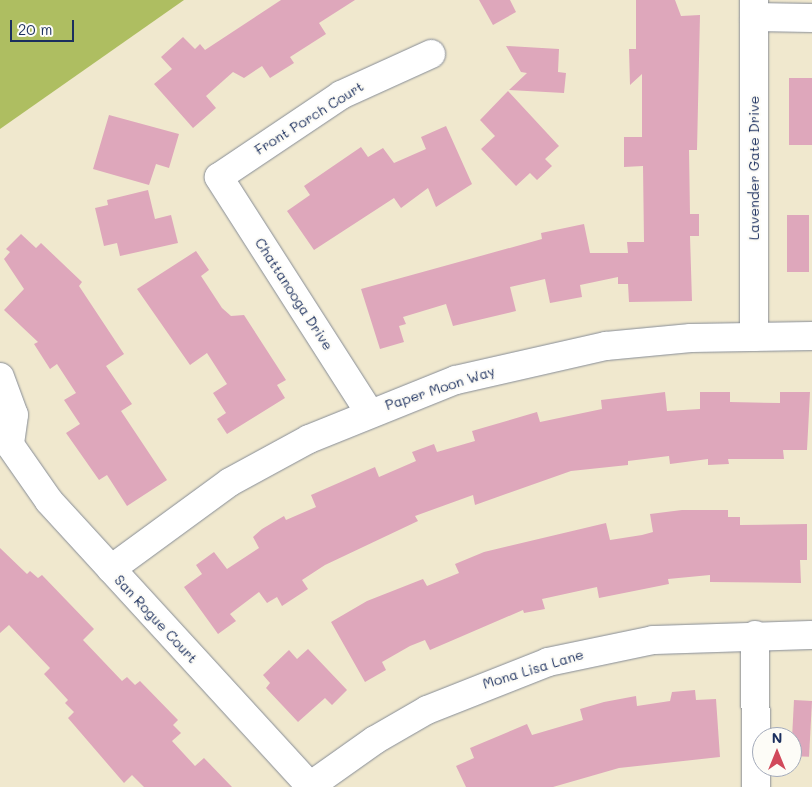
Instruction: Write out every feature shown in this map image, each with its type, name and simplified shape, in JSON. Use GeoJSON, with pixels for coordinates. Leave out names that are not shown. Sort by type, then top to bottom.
{"type":"FeatureCollection","features":[{"type":"Feature","properties":{"kind":"street"},"geometry":{"type":"LineString","coordinates":[[754,9],[812,18]]}},
{"type":"Feature","properties":{"kind":"street","name":"Lavender Gate Drive"},"geometry":{"type":"LineString","coordinates":[[754,9],[754,337]]}},
{"type":"Feature","properties":{"kind":"street","name":"Front Porch Court"},"geometry":{"type":"LineString","coordinates":[[219,177],[341,94],[431,54]]}},
{"type":"Feature","properties":{"kind":"street","name":"Chattanooga Drive"},"geometry":{"type":"LineString","coordinates":[[219,177],[369,412]]}},
{"type":"Feature","properties":{"kind":"street","name":"Paper Moon Way"},"geometry":{"type":"LineString","coordinates":[[111,569],[230,482],[369,412],[522,362],[606,346],[754,337],[812,336]]}},
{"type":"Feature","properties":{"kind":"street","name":"San Rogue Court"},"geometry":{"type":"LineString","coordinates":[[0,377],[14,415],[5,444],[49,501],[310,786]]}},
{"type":"Feature","properties":{"kind":"street"},"geometry":{"type":"LineString","coordinates":[[755,635],[756,787]]}},
{"type":"Feature","properties":{"kind":"street","name":"Mona Lisa Lane"},"geometry":{"type":"LineString","coordinates":[[310,786],[375,740],[427,710],[548,662],[653,640],[755,635],[812,635]]}},
{"type":"Feature","properties":{"kind":"green space"},"geometry":{"type":"Polygon","coordinates":[[[0,0],[184,0],[0,129],[0,0]]]}},
{"type":"Feature","properties":{"kind":"building"},"geometry":{"type":"Polygon","coordinates":[[[281,0],[355,0],[319,23],[326,34],[290,57],[294,63],[270,78],[262,66],[244,78],[233,72],[206,96],[216,108],[193,128],[154,84],[172,69],[161,57],[183,37],[195,49],[200,44],[205,50],[281,0]]]}},
{"type":"Feature","properties":{"kind":"building"},"geometry":{"type":"Polygon","coordinates":[[[479,0],[510,0],[516,12],[493,25],[479,0]]]}},
{"type":"Feature","properties":{"kind":"building"},"geometry":{"type":"Polygon","coordinates":[[[636,0],[675,0],[681,16],[700,15],[697,150],[689,150],[690,214],[699,214],[699,236],[690,236],[692,301],[629,302],[628,284],[618,284],[618,277],[580,285],[582,297],[550,303],[545,279],[510,287],[516,311],[453,326],[446,304],[403,317],[406,324],[399,326],[404,342],[380,349],[361,289],[542,239],[541,233],[584,224],[590,253],[628,253],[627,242],[644,242],[643,166],[624,167],[624,137],[642,137],[642,74],[630,85],[629,49],[636,49],[636,0]]]}},
{"type":"Feature","properties":{"kind":"building"},"geometry":{"type":"Polygon","coordinates":[[[506,46],[559,49],[558,72],[566,73],[564,93],[509,90],[527,73],[521,72],[506,46]]]}},
{"type":"Feature","properties":{"kind":"building"},"geometry":{"type":"Polygon","coordinates":[[[789,78],[812,78],[812,145],[789,145],[789,78]]]}},
{"type":"Feature","properties":{"kind":"building"},"geometry":{"type":"Polygon","coordinates":[[[508,91],[559,146],[545,159],[552,166],[537,180],[530,173],[516,186],[481,149],[495,136],[480,120],[508,91]]]}},
{"type":"Feature","properties":{"kind":"building"},"geometry":{"type":"Polygon","coordinates":[[[109,115],[179,134],[169,168],[156,164],[149,185],[93,169],[109,115]]]}},
{"type":"Feature","properties":{"kind":"building"},"geometry":{"type":"Polygon","coordinates":[[[446,126],[472,184],[436,207],[428,188],[401,208],[394,198],[314,250],[287,211],[310,195],[304,186],[361,147],[368,157],[383,148],[394,163],[426,149],[421,137],[446,126]]]}},
{"type":"Feature","properties":{"kind":"building"},"geometry":{"type":"Polygon","coordinates":[[[148,190],[155,219],[171,215],[178,243],[120,256],[117,243],[104,246],[95,208],[108,205],[107,200],[148,190]]]}},
{"type":"Feature","properties":{"kind":"building"},"geometry":{"type":"Polygon","coordinates":[[[787,215],[809,215],[809,272],[787,272],[787,215]]]}},
{"type":"Feature","properties":{"kind":"building"},"geometry":{"type":"Polygon","coordinates":[[[21,234],[36,248],[41,243],[82,282],[79,286],[124,354],[106,366],[132,404],[121,411],[167,480],[127,506],[107,475],[99,480],[66,433],[80,424],[64,400],[76,393],[57,364],[50,369],[34,344],[38,342],[4,310],[24,289],[4,259],[10,252],[6,249],[21,234]]]}},
{"type":"Feature","properties":{"kind":"building"},"geometry":{"type":"Polygon","coordinates":[[[196,251],[209,270],[201,276],[222,308],[231,316],[244,315],[286,380],[277,385],[285,398],[227,434],[217,419],[226,413],[213,393],[227,384],[207,353],[190,365],[137,289],[196,251]]]}},
{"type":"Feature","properties":{"kind":"building"},"geometry":{"type":"Polygon","coordinates":[[[665,392],[667,411],[700,409],[700,392],[730,392],[730,402],[780,403],[780,392],[810,392],[807,450],[783,450],[784,459],[728,459],[729,464],[708,465],[708,459],[670,464],[669,456],[628,461],[628,465],[571,471],[475,505],[473,495],[415,516],[418,521],[325,565],[302,580],[308,589],[282,606],[277,597],[267,603],[259,592],[230,614],[236,621],[218,634],[184,587],[202,574],[196,565],[214,552],[227,569],[259,548],[253,537],[262,529],[284,516],[286,520],[316,507],[311,495],[375,467],[379,477],[416,461],[412,452],[434,444],[437,452],[475,441],[472,431],[537,412],[540,422],[602,409],[601,400],[665,392]]]}},
{"type":"Feature","properties":{"kind":"building"},"geometry":{"type":"Polygon","coordinates":[[[682,510],[728,510],[728,517],[740,517],[740,525],[807,524],[807,560],[800,560],[801,583],[710,582],[710,575],[668,579],[669,584],[599,598],[597,587],[542,599],[545,609],[524,613],[523,610],[430,650],[425,640],[410,646],[382,662],[386,670],[365,682],[331,622],[367,601],[423,579],[427,586],[459,573],[455,564],[484,552],[606,523],[610,540],[642,535],[653,532],[650,514],[682,510]]]}},
{"type":"Feature","properties":{"kind":"building"},"geometry":{"type":"Polygon","coordinates":[[[0,548],[27,574],[30,571],[38,578],[42,575],[94,629],[83,640],[122,681],[127,677],[135,685],[140,681],[178,720],[173,725],[181,733],[172,741],[195,766],[204,758],[232,787],[144,787],[132,775],[124,783],[68,718],[74,712],[65,703],[68,700],[44,674],[50,668],[9,625],[0,633],[0,548]]]}},
{"type":"Feature","properties":{"kind":"building"},"geometry":{"type":"Polygon","coordinates":[[[308,649],[347,690],[332,705],[325,698],[298,722],[266,688],[270,683],[263,675],[289,650],[297,659],[308,649]]]}},
{"type":"Feature","properties":{"kind":"building"},"geometry":{"type":"Polygon","coordinates":[[[695,690],[696,700],[716,699],[720,757],[619,768],[553,787],[466,787],[456,766],[474,758],[470,748],[527,724],[532,735],[583,720],[580,709],[604,702],[636,696],[637,706],[670,701],[672,692],[695,690]]]}},
{"type":"Feature","properties":{"kind":"building"},"geometry":{"type":"Polygon","coordinates":[[[794,700],[812,701],[809,757],[802,756],[802,727],[793,727],[794,700]]]}}]}
